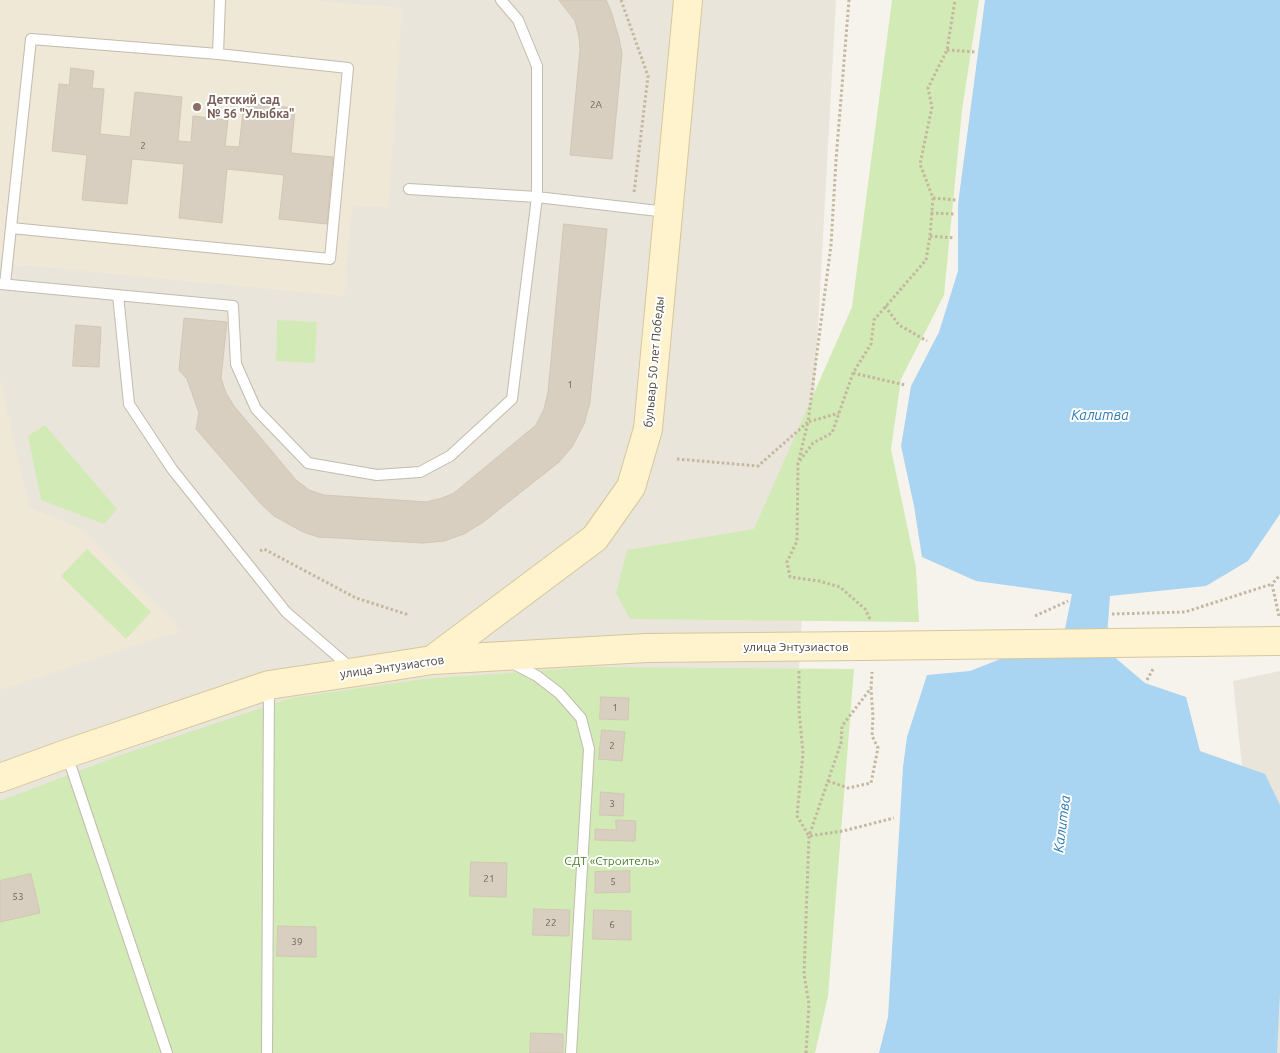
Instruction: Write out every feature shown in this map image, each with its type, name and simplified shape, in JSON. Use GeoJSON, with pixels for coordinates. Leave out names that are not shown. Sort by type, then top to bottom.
{"type":"FeatureCollection","features":[{"type":"Feature","properties":{"kind":"main road","name":"бульвар 50 лет Победы"},"geometry":{"type":"LineString","coordinates":[[432,660],[595,538],[631,487],[648,429],[688,0]]}},
{"type":"Feature","properties":{"kind":"main road","name":"улица Энтузиастов"},"geometry":{"type":"LineString","coordinates":[[0,778],[268,685],[432,660],[646,648],[1280,641]]}},
{"type":"Feature","properties":{"kind":"lane"},"geometry":{"type":"LineString","coordinates":[[218,54],[220,0]]}},
{"type":"Feature","properties":{"kind":"lane"},"geometry":{"type":"LineString","coordinates":[[11,228],[330,260],[348,68],[218,54],[32,39],[3,284],[233,306],[236,364],[256,409],[308,463],[377,475],[420,472],[450,456],[512,399],[537,197],[537,66],[518,20],[501,0]]}},
{"type":"Feature","properties":{"kind":"lane"},"geometry":{"type":"LineString","coordinates":[[408,189],[537,197],[668,212]]}},
{"type":"Feature","properties":{"kind":"lane"},"geometry":{"type":"LineString","coordinates":[[118,295],[129,404],[172,469],[286,612],[356,672]]}},
{"type":"Feature","properties":{"kind":"lane"},"geometry":{"type":"LineString","coordinates":[[500,657],[537,676],[559,693],[581,718],[589,749],[571,1053]]}},
{"type":"Feature","properties":{"kind":"lane"},"geometry":{"type":"LineString","coordinates":[[267,1053],[268,685]]}},
{"type":"Feature","properties":{"kind":"lane"},"geometry":{"type":"LineString","coordinates":[[66,754],[167,1053]]}},
{"type":"Feature","properties":{"kind":"path"},"geometry":{"type":"LineString","coordinates":[[621,0],[648,76],[632,208]]}},
{"type":"Feature","properties":{"kind":"path"},"geometry":{"type":"LineString","coordinates":[[849,0],[831,245],[808,422],[798,463],[797,540],[787,562],[790,577],[818,581],[840,587],[865,608],[872,621]]}},
{"type":"Feature","properties":{"kind":"path"},"geometry":{"type":"LineString","coordinates":[[798,463],[813,443],[832,433],[853,372],[871,344],[874,320],[926,260],[930,236],[932,198],[920,164],[932,107],[928,88],[947,50],[955,0]]}},
{"type":"Feature","properties":{"kind":"path"},"geometry":{"type":"LineString","coordinates":[[947,50],[976,52]]}},
{"type":"Feature","properties":{"kind":"path"},"geometry":{"type":"LineString","coordinates":[[932,198],[956,200]]}},
{"type":"Feature","properties":{"kind":"path"},"geometry":{"type":"LineString","coordinates":[[932,213],[955,214]]}},
{"type":"Feature","properties":{"kind":"path"},"geometry":{"type":"LineString","coordinates":[[930,236],[955,238]]}},
{"type":"Feature","properties":{"kind":"path"},"geometry":{"type":"LineString","coordinates":[[885,306],[899,325],[927,341]]}},
{"type":"Feature","properties":{"kind":"path"},"geometry":{"type":"LineString","coordinates":[[853,372],[905,385]]}},
{"type":"Feature","properties":{"kind":"path"},"geometry":{"type":"LineString","coordinates":[[677,459],[758,466],[808,422],[839,413]]}},
{"type":"Feature","properties":{"kind":"path"},"geometry":{"type":"LineString","coordinates":[[244,559],[264,549],[356,598],[408,615]]}},
{"type":"Feature","properties":{"kind":"path"},"geometry":{"type":"LineString","coordinates":[[1112,614],[1185,612],[1272,584],[1280,575]]}},
{"type":"Feature","properties":{"kind":"path"},"geometry":{"type":"LineString","coordinates":[[1272,584],[1280,618]]}},
{"type":"Feature","properties":{"kind":"path"},"geometry":{"type":"LineString","coordinates":[[799,663],[799,710],[804,753],[797,816],[809,836]]}},
{"type":"Feature","properties":{"kind":"path"},"geometry":{"type":"LineString","coordinates":[[828,781],[848,788],[871,783],[878,748],[872,736],[872,671]]}},
{"type":"Feature","properties":{"kind":"path"},"geometry":{"type":"LineString","coordinates":[[806,1053],[810,1004],[804,974],[809,836],[841,743],[842,726],[871,688]]}},
{"type":"Feature","properties":{"kind":"path"},"geometry":{"type":"LineString","coordinates":[[809,836],[843,831],[894,818]]}},
{"type":"Feature","properties":{"kind":"shaded area"},"geometry":{"type":"Polygon","coordinates":[[[0,0],[836,0],[778,1053],[0,1053],[0,0]]]}},
{"type":"Feature","properties":{"kind":"shaded area","name":"Детский сад № 56 \"Улыбка\""},"geometry":{"type":"Polygon","coordinates":[[[0,0],[310,0],[402,8],[388,207],[352,206],[344,296],[0,263],[0,0]]]}},
{"type":"Feature","properties":{"kind":"shaded area"},"geometry":{"type":"Polygon","coordinates":[[[0,380],[29,507],[79,528],[181,630],[0,690],[0,380]]]}},
{"type":"Feature","properties":{"kind":"shaded area"},"geometry":{"type":"Polygon","coordinates":[[[1280,671],[1280,1053],[1245,1053],[1260,935],[1233,681],[1280,671]]]}},
{"type":"Feature","properties":{"kind":"green space"},"geometry":{"type":"Polygon","coordinates":[[[892,0],[979,0],[962,110],[944,295],[901,379],[891,449],[916,568],[919,622],[630,619],[616,593],[627,550],[754,529],[852,307],[892,0]]]}},
{"type":"Feature","properties":{"kind":"green space"},"geometry":{"type":"Polygon","coordinates":[[[277,320],[317,322],[315,363],[276,361],[277,320]]]}},
{"type":"Feature","properties":{"kind":"green space"},"geometry":{"type":"Polygon","coordinates":[[[45,425],[117,509],[104,524],[41,500],[28,436],[45,425]]]}},
{"type":"Feature","properties":{"kind":"green space"},"geometry":{"type":"Polygon","coordinates":[[[87,549],[151,612],[126,639],[61,576],[87,549]]]}},
{"type":"Feature","properties":{"kind":"green space","name":"СДТ «Строитель»"},"geometry":{"type":"Polygon","coordinates":[[[590,667],[854,669],[828,996],[815,1053],[0,1053],[0,801],[118,756],[291,698],[424,679],[590,667]]]}},
{"type":"Feature","properties":{"kind":"water","name":"Калитва"},"geometry":{"type":"Polygon","coordinates":[[[985,0],[1280,0],[1280,514],[1248,561],[1206,586],[1110,596],[1106,650],[1145,683],[1186,697],[1200,751],[1265,774],[1280,805],[1280,992],[1277,1053],[879,1053],[888,1017],[903,767],[907,737],[927,675],[970,671],[1064,634],[1072,594],[976,581],[922,557],[914,506],[901,446],[911,386],[939,332],[958,271],[958,204],[985,0]]]}},
{"type":"Feature","properties":{"kind":"building"},"geometry":{"type":"Polygon","coordinates":[[[559,0],[606,0],[611,11],[622,54],[612,159],[570,155],[580,50],[575,21],[559,0]]]}},
{"type":"Feature","properties":{"kind":"building"},"geometry":{"type":"Polygon","coordinates":[[[71,68],[94,71],[92,88],[104,89],[100,134],[130,137],[135,92],[182,97],[178,141],[191,142],[193,116],[228,120],[225,146],[239,147],[244,103],[295,108],[291,153],[333,157],[327,224],[279,219],[284,175],[227,169],[222,223],[179,218],[184,164],[132,159],[127,204],[82,200],[87,155],[52,151],[59,84],[69,85],[71,68]]]}},
{"type":"Feature","properties":{"kind":"building"},"geometry":{"type":"Polygon","coordinates":[[[564,224],[607,229],[590,402],[584,424],[572,447],[559,462],[482,523],[464,534],[444,541],[423,543],[318,537],[303,532],[274,516],[261,504],[196,429],[199,413],[187,379],[179,370],[184,318],[227,322],[221,378],[226,393],[234,406],[296,480],[309,490],[324,495],[426,502],[454,493],[536,425],[544,409],[548,392],[564,224]]]}},
{"type":"Feature","properties":{"kind":"building"},"geometry":{"type":"Polygon","coordinates":[[[76,325],[101,327],[99,367],[73,366],[76,325]]]}},
{"type":"Feature","properties":{"kind":"building"},"geometry":{"type":"Polygon","coordinates":[[[601,697],[629,698],[628,720],[600,719],[601,697]]]}},
{"type":"Feature","properties":{"kind":"building"},"geometry":{"type":"Polygon","coordinates":[[[602,730],[625,732],[622,761],[599,759],[602,730]]]}},
{"type":"Feature","properties":{"kind":"building"},"geometry":{"type":"Polygon","coordinates":[[[601,792],[624,794],[623,816],[600,815],[601,792]]]}},
{"type":"Feature","properties":{"kind":"building"},"geometry":{"type":"Polygon","coordinates":[[[616,820],[636,821],[635,841],[595,840],[595,829],[616,830],[616,820]]]}},
{"type":"Feature","properties":{"kind":"building"},"geometry":{"type":"Polygon","coordinates":[[[471,862],[507,863],[506,897],[470,896],[471,862]]]}},
{"type":"Feature","properties":{"kind":"building"},"geometry":{"type":"Polygon","coordinates":[[[630,871],[630,892],[595,893],[595,872],[630,871]]]}},
{"type":"Feature","properties":{"kind":"building"},"geometry":{"type":"Polygon","coordinates":[[[31,874],[40,913],[0,922],[0,881],[31,874]]]}},
{"type":"Feature","properties":{"kind":"building"},"geometry":{"type":"Polygon","coordinates":[[[534,909],[570,910],[569,936],[533,935],[534,909]]]}},
{"type":"Feature","properties":{"kind":"building"},"geometry":{"type":"Polygon","coordinates":[[[594,910],[631,911],[631,940],[593,939],[594,910]]]}},
{"type":"Feature","properties":{"kind":"building"},"geometry":{"type":"Polygon","coordinates":[[[278,926],[316,927],[316,957],[277,956],[278,926]]]}},
{"type":"Feature","properties":{"kind":"building"},"geometry":{"type":"Polygon","coordinates":[[[531,1033],[563,1034],[563,1053],[530,1053],[531,1033]]]}},
{"type":"Feature","properties":{"kind":"place","name":"Детский сад № 56 \"Улыбка\""},"geometry":{"type":"Point","coordinates":[197,107]}}]}
